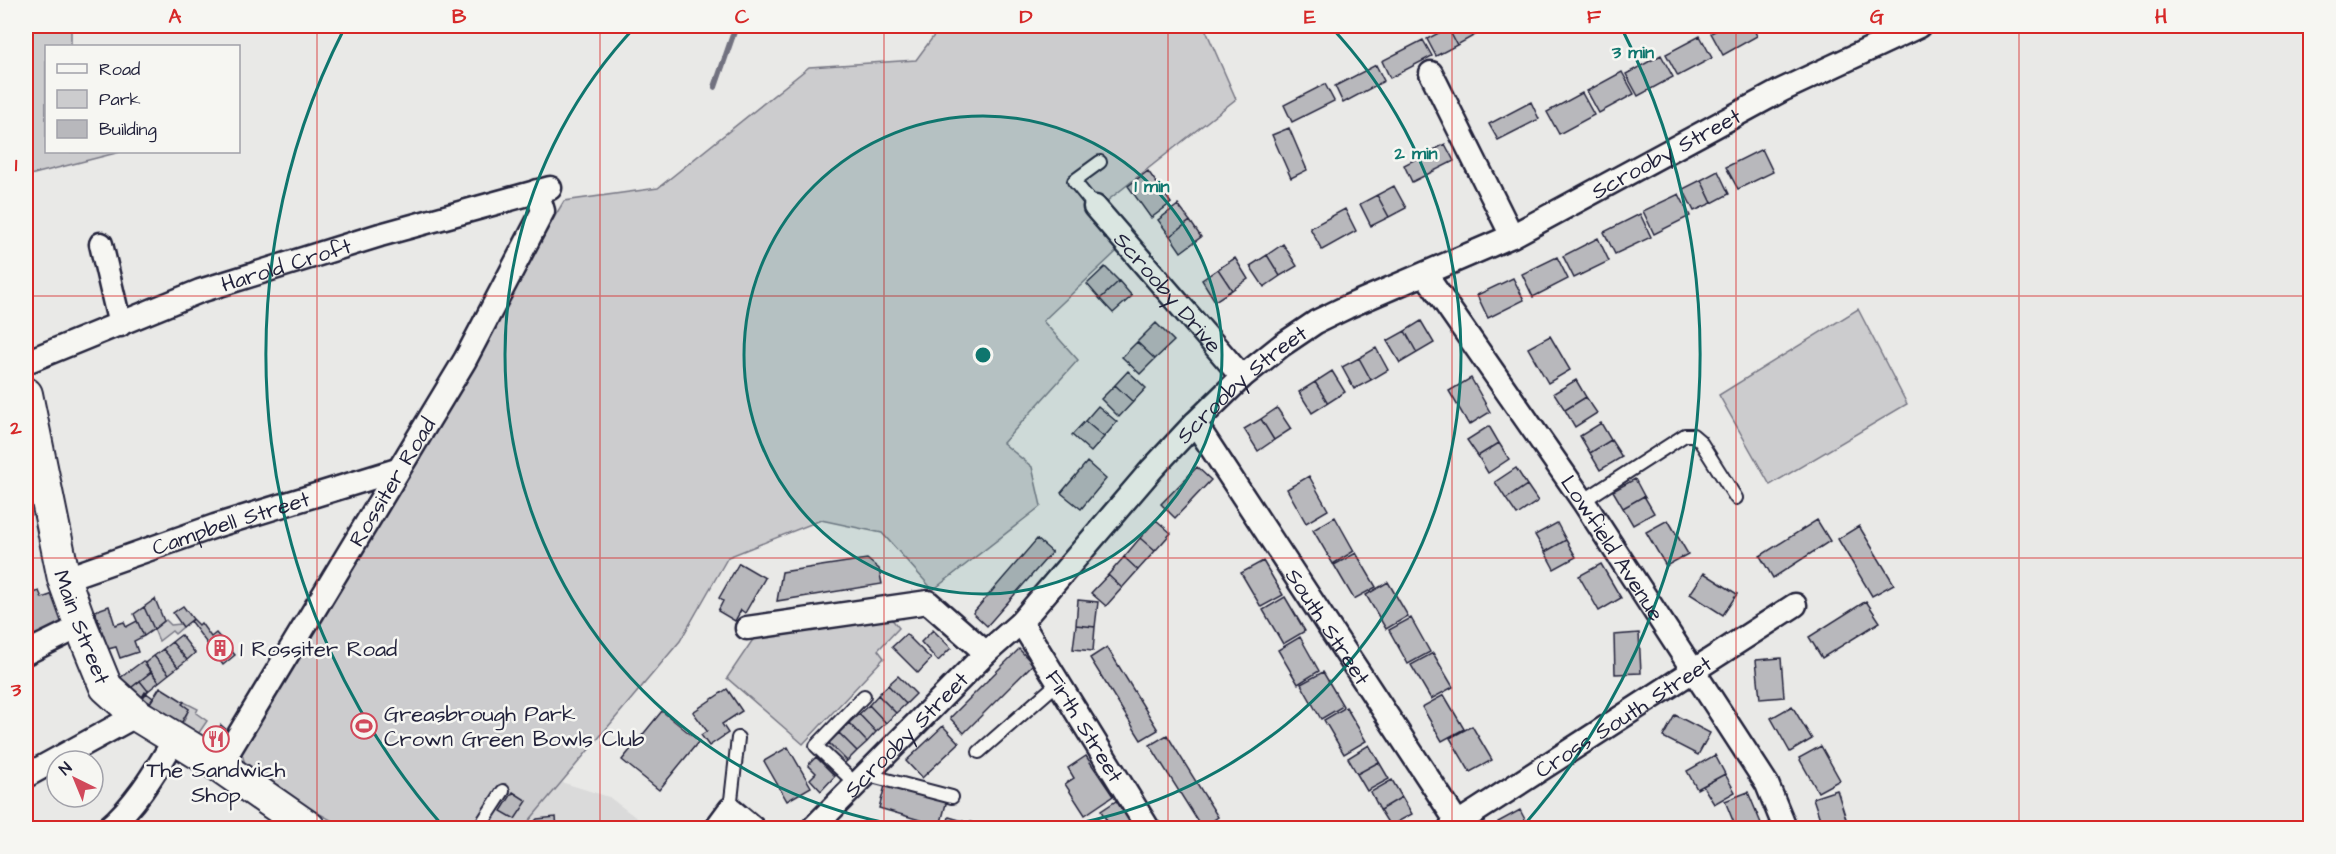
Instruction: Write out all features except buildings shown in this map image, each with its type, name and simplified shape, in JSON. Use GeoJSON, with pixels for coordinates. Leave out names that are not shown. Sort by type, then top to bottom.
{"type":"FeatureCollection","features":[{"type":"Feature","properties":{"kind":"main road","name":"Main Street"},"geometry":{"type":"LineString","coordinates":[[26,394],[64,579],[106,687],[137,715],[220,766],[309,828]]}},
{"type":"Feature","properties":{"kind":"street","name":"Scrooby Street"},"geometry":{"type":"LineString","coordinates":[[813,828],[986,653],[1021,622],[1152,469],[1195,423],[1242,378],[1282,345],[1316,322],[1512,236],[1782,90],[1919,26]]}},
{"type":"Feature","properties":{"kind":"street"},"geometry":{"type":"LineString","coordinates":[[1431,73],[1512,236]]}},
{"type":"Feature","properties":{"kind":"street","name":"Harold Croft"},"geometry":{"type":"LineString","coordinates":[[26,362],[200,291],[380,235],[544,189]]}},
{"type":"Feature","properties":{"kind":"street","name":"Rossiter Road"},"geometry":{"type":"LineString","coordinates":[[220,766],[465,360],[543,211],[544,189]]}},
{"type":"Feature","properties":{"kind":"street","name":"Scrooby Drive"},"geometry":{"type":"LineString","coordinates":[[1095,207],[1242,378]]}},
{"type":"Feature","properties":{"kind":"street"},"geometry":{"type":"LineString","coordinates":[[101,244],[120,325]]}},
{"type":"Feature","properties":{"kind":"street","name":"Lowfield Avenue"},"geometry":{"type":"LineString","coordinates":[[1425,274],[1583,501],[1767,784],[1785,828]]}},
{"type":"Feature","properties":{"kind":"street","name":"South Street"},"geometry":{"type":"LineString","coordinates":[[1195,423],[1456,827]]}},
{"type":"Feature","properties":{"kind":"street","name":"Campbell Street"},"geometry":{"type":"LineString","coordinates":[[64,579],[214,526],[397,470]]}},
{"type":"Feature","properties":{"kind":"street"},"geometry":{"type":"LineString","coordinates":[[747,628],[928,602],[986,653]]}},
{"type":"Feature","properties":{"kind":"street","name":"Cross South Street"},"geometry":{"type":"LineString","coordinates":[[1456,827],[1795,604]]}},
{"type":"Feature","properties":{"kind":"street","name":"Firth Street"},"geometry":{"type":"LineString","coordinates":[[1021,622],[1148,828]]}},
{"type":"Feature","properties":{"kind":"street"},"geometry":{"type":"LineString","coordinates":[[26,653],[81,626]]}},
{"type":"Feature","properties":{"kind":"street"},"geometry":{"type":"LineString","coordinates":[[26,776],[137,715]]}},
{"type":"Feature","properties":{"kind":"street"},"geometry":{"type":"LineString","coordinates":[[108,828],[119,820],[154,774],[175,739]]}},
{"type":"Feature","properties":{"kind":"street"},"geometry":{"type":"LineString","coordinates":[[716,828],[730,809],[753,828]]}},
{"type":"Feature","properties":{"kind":"lane"},"geometry":{"type":"LineString","coordinates":[[1095,207],[1074,181],[1100,162]]}},
{"type":"Feature","properties":{"kind":"lane"},"geometry":{"type":"LineString","coordinates":[[1583,501],[1685,435],[1693,435],[1700,441],[1736,498]]}},
{"type":"Feature","properties":{"kind":"lane"},"geometry":{"type":"LineString","coordinates":[[979,752],[1059,682]]}},
{"type":"Feature","properties":{"kind":"lane"},"geometry":{"type":"LineString","coordinates":[[864,696],[816,746],[862,780],[952,797]]}},
{"type":"Feature","properties":{"kind":"lane"},"geometry":{"type":"LineString","coordinates":[[730,809],[738,738]]}},
{"type":"Feature","properties":{"kind":"lane"},"geometry":{"type":"LineString","coordinates":[[479,828],[504,791]]}},
{"type":"Feature","properties":{"kind":"shaded area"},"geometry":{"type":"Polygon","coordinates":[[[561,782],[609,797],[650,828],[523,828],[561,782]]]}},
{"type":"Feature","properties":{"kind":"green space"},"geometry":{"type":"Polygon","coordinates":[[[26,26],[71,26],[71,45],[45,45],[45,153],[116,153],[26,176],[26,26]]]}},
{"type":"Feature","properties":{"kind":"green space"},"geometry":{"type":"Polygon","coordinates":[[[941,26],[1204,26],[1236,99],[1102,205],[1116,252],[1043,321],[1078,360],[1003,443],[1032,467],[1041,506],[933,590],[882,533],[821,520],[728,557],[680,641],[523,828],[345,828],[248,774],[239,744],[564,201],[658,188],[809,67],[916,60],[941,26]]]}},
{"type":"Feature","properties":{"kind":"green space"},"geometry":{"type":"Polygon","coordinates":[[[1858,309],[1907,404],[1770,485],[1719,395],[1858,309]]]}},
{"type":"Feature","properties":{"kind":"green space"},"geometry":{"type":"Polygon","coordinates":[[[890,617],[899,628],[878,650],[884,658],[803,744],[727,678],[754,638],[890,617]]]}},
{"type":"Feature","properties":{"kind":"green space"},"geometry":{"type":"Polygon","coordinates":[[[166,620],[171,625],[181,624],[183,627],[175,634],[172,631],[159,641],[154,629],[166,620]]]}},
{"type":"Feature","properties":{"kind":"green space"},"geometry":{"type":"Polygon","coordinates":[[[184,702],[198,709],[196,713],[207,721],[194,740],[171,723],[184,721],[189,709],[182,704],[184,702]]]}},
{"type":"Feature","properties":{"kind":"waterway"},"geometry":{"type":"LineString","coordinates":[[715,87],[736,26]]}},
{"type":"Feature","properties":{"kind":"place","name":"1 Rossiter Road"},"geometry":{"type":"Point","coordinates":[220,648]}},
{"type":"Feature","properties":{"kind":"place","name":"Greasbrough Park Crown Green Bowls Club"},"geometry":{"type":"Point","coordinates":[364,726]}},
{"type":"Feature","properties":{"kind":"place","name":"The Sandwich Shop"},"geometry":{"type":"Point","coordinates":[216,739]}}]}
